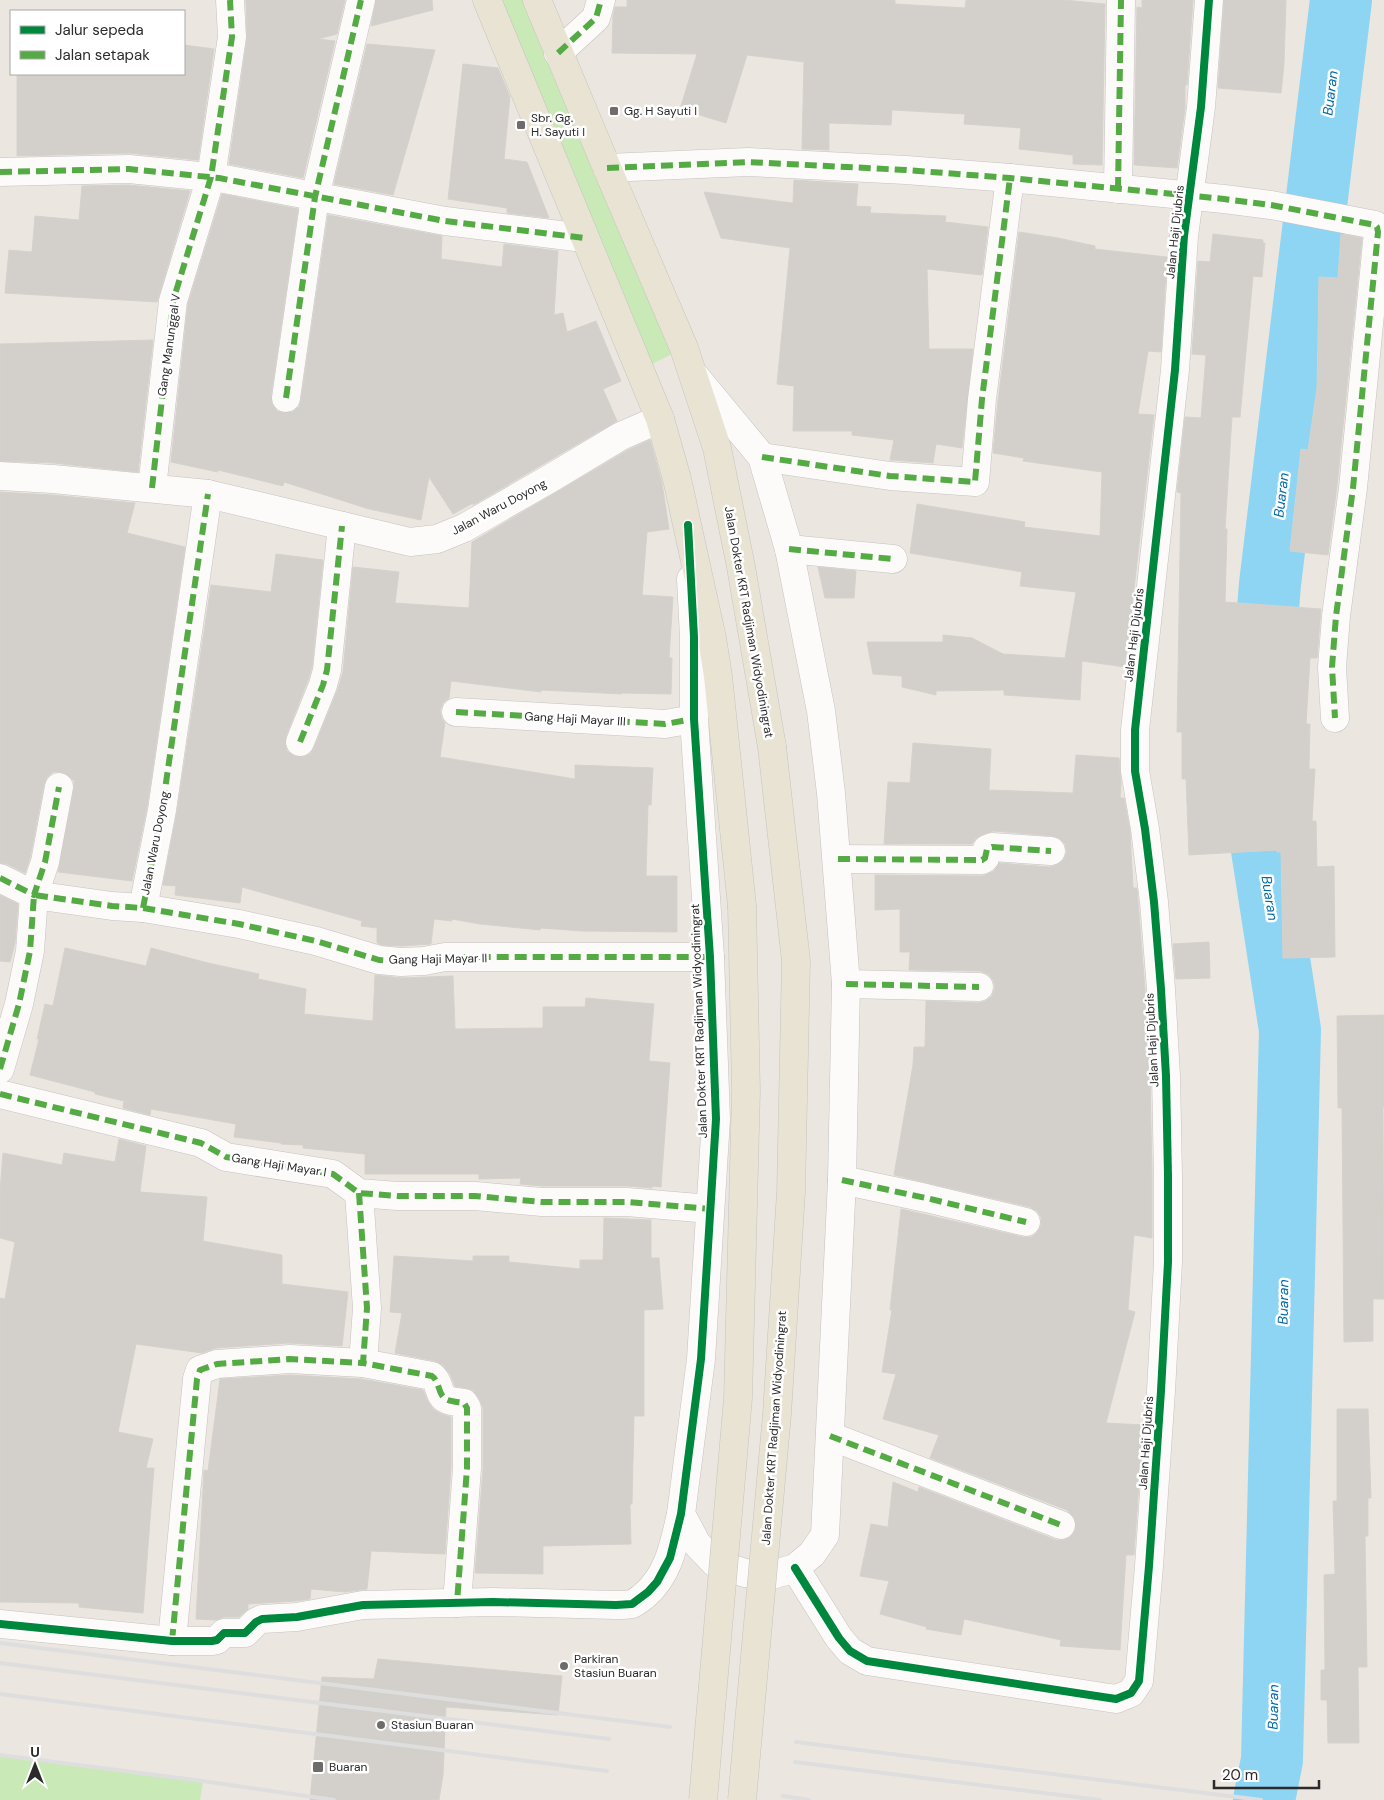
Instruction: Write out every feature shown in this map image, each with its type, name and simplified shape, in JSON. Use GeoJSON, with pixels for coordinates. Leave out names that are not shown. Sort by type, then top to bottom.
{"type":"FeatureCollection","features":[{"type":"Feature","properties":{"kind":"main road","name":"Jalan Dokter KRT Radjiman Widyodiningrat"},"geometry":{"type":"LineString","coordinates":[[487,0],[660,419],[688,525],[716,660],[742,906],[746,1091],[738,1398],[703,1800]]}},
{"type":"Feature","properties":{"kind":"main road","name":"Jalan Dokter KRT Radjiman Widyodiningrat"},"geometry":{"type":"LineString","coordinates":[[537,0],[684,348],[717,448],[741,566],[772,747],[796,962],[791,1192],[777,1414],[742,1800]]}},
{"type":"Feature","properties":{"kind":"street","name":"Gang Manunggal V"},"geometry":{"type":"LineString","coordinates":[[152,488],[173,301],[211,177],[232,37],[230,0]]}},
{"type":"Feature","properties":{"kind":"street"},"geometry":{"type":"LineString","coordinates":[[286,398],[315,197],[361,0]]}},
{"type":"Feature","properties":{"kind":"street"},"geometry":{"type":"LineString","coordinates":[[558,53],[596,18],[601,0]]}},
{"type":"Feature","properties":{"kind":"street"},"geometry":{"type":"LineString","coordinates":[[1118,189],[1121,0]]}},
{"type":"Feature","properties":{"kind":"street","name":"Jalan Haji Djubris"},"geometry":{"type":"LineString","coordinates":[[795,1568],[839,1638],[850,1650],[867,1661],[1116,1699],[1131,1694],[1139,1681],[1150,1556],[1162,1371],[1168,1262],[1168,1176],[1166,1076],[1161,989],[1154,902],[1145,829],[1135,771],[1135,730],[1174,379],[1184,236],[1201,106],[1209,0]]}},
{"type":"Feature","properties":{"kind":"street"},"geometry":{"type":"LineString","coordinates":[[607,168],[748,162],[1010,178],[1271,205],[1362,222],[1377,227],[1353,488],[1336,616],[1332,667],[1335,718]]}},
{"type":"Feature","properties":{"kind":"street"},"geometry":{"type":"LineString","coordinates":[[0,172],[130,169],[211,177],[445,221],[584,238]]}},
{"type":"Feature","properties":{"kind":"street"},"geometry":{"type":"LineString","coordinates":[[762,457],[890,476],[975,482],[982,400],[1010,178]]}},
{"type":"Feature","properties":{"kind":"street","name":"Jalan Dokter KRT Radjiman Widyodiningrat"},"geometry":{"type":"LineString","coordinates":[[694,375],[762,457],[789,548],[821,711],[838,859],[846,984],[842,1180],[825,1535],[812,1554],[795,1568]]}},
{"type":"Feature","properties":{"kind":"street","name":"Jalan Waru Doyong"},"geometry":{"type":"LineString","coordinates":[[0,476],[53,479],[208,494],[410,542],[436,539],[464,528],[621,436],[660,419]]}},
{"type":"Feature","properties":{"kind":"street","name":"Jalan Waru Doyong"},"geometry":{"type":"LineString","coordinates":[[0,878],[34,895],[112,906],[143,908],[162,810],[208,494]]}},
{"type":"Feature","properties":{"kind":"street","name":"Jalan Dokter KRT Radjiman Widyodiningrat"},"geometry":{"type":"LineString","coordinates":[[0,1624],[172,1641],[212,1641],[217,1640],[224,1633],[245,1633],[262,1619],[297,1618],[363,1605],[457,1603],[632,1604],[648,1592],[657,1582],[670,1558],[682,1514],[701,1359],[716,1119],[710,957],[694,719],[694,637],[688,525]]}},
{"type":"Feature","properties":{"kind":"street"},"geometry":{"type":"LineString","coordinates":[[300,742],[323,685],[327,670],[342,526]]}},
{"type":"Feature","properties":{"kind":"street"},"geometry":{"type":"LineString","coordinates":[[789,548],[893,559]]}},
{"type":"Feature","properties":{"kind":"street","name":"Gang Haji Mayar III"},"geometry":{"type":"LineString","coordinates":[[456,712],[665,724],[694,719]]}},
{"type":"Feature","properties":{"kind":"street"},"geometry":{"type":"LineString","coordinates":[[0,1070],[19,1004],[28,960],[34,895],[45,862],[59,788]]}},
{"type":"Feature","properties":{"kind":"street"},"geometry":{"type":"LineString","coordinates":[[838,859],[982,860],[985,858],[987,849],[992,847],[1051,851]]}},
{"type":"Feature","properties":{"kind":"street","name":"Gang Haji Mayar II"},"geometry":{"type":"LineString","coordinates":[[143,908],[239,924],[316,941],[379,960],[401,962],[424,962],[445,957],[710,957]]}},
{"type":"Feature","properties":{"kind":"street"},"geometry":{"type":"LineString","coordinates":[[846,984],[979,987]]}},
{"type":"Feature","properties":{"kind":"street","name":"Gang Haji Mayar I"},"geometry":{"type":"LineString","coordinates":[[0,1094],[201,1143],[226,1157],[333,1174],[359,1193]]}},
{"type":"Feature","properties":{"kind":"street"},"geometry":{"type":"LineString","coordinates":[[842,1180],[1026,1222]]}},
{"type":"Feature","properties":{"kind":"street"},"geometry":{"type":"LineString","coordinates":[[363,1364],[368,1308],[359,1193],[397,1196],[475,1196],[542,1202],[627,1202],[710,1209]]}},
{"type":"Feature","properties":{"kind":"street"},"geometry":{"type":"LineString","coordinates":[[172,1641],[197,1378],[200,1370],[216,1364],[290,1359],[363,1364],[432,1376],[436,1380],[439,1393],[443,1397],[447,1400],[464,1404],[467,1408],[467,1468],[457,1603]]}},
{"type":"Feature","properties":{"kind":"street"},"geometry":{"type":"LineString","coordinates":[[830,1436],[1061,1525]]}},
{"type":"Feature","properties":{"kind":"street"},"geometry":{"type":"LineString","coordinates":[[682,1514],[697,1544],[714,1563],[745,1573],[772,1575],[795,1568]]}},
{"type":"Feature","properties":{"kind":"green space"},"geometry":{"type":"Polygon","coordinates":[[[487,0],[537,0],[684,348],[640,370],[487,0]]]}},
{"type":"Feature","properties":{"kind":"green space"},"geometry":{"type":"Polygon","coordinates":[[[0,1755],[203,1781],[200,1800],[0,1800],[0,1755]]]}},
{"type":"Feature","properties":{"kind":"building"},"geometry":{"type":"Polygon","coordinates":[[[246,0],[345,0],[337,34],[318,39],[335,41],[303,178],[229,164],[247,39],[246,0]]]}},
{"type":"Feature","properties":{"kind":"building"},"geometry":{"type":"Polygon","coordinates":[[[376,0],[432,0],[433,10],[371,26],[376,0]]]}},
{"type":"Feature","properties":{"kind":"building"},"geometry":{"type":"Polygon","coordinates":[[[627,0],[895,0],[895,4],[965,8],[966,0],[1064,0],[1105,4],[1102,165],[1073,164],[1073,155],[1019,149],[1021,128],[964,124],[965,114],[892,110],[891,125],[829,123],[829,150],[802,149],[804,62],[747,55],[726,123],[680,109],[697,54],[612,53],[615,7],[627,7],[627,0]]]}},
{"type":"Feature","properties":{"kind":"building"},"geometry":{"type":"Polygon","coordinates":[[[1142,0],[1193,0],[1187,85],[1185,85],[1185,108],[1177,168],[1134,165],[1137,7],[1142,8],[1142,0]]]}},
{"type":"Feature","properties":{"kind":"building"},"geometry":{"type":"Polygon","coordinates":[[[1224,0],[1286,0],[1281,93],[1218,88],[1224,0]]]}},
{"type":"Feature","properties":{"kind":"building"},"geometry":{"type":"Polygon","coordinates":[[[367,44],[435,50],[393,195],[334,184],[367,44]]]}},
{"type":"Feature","properties":{"kind":"building"},"geometry":{"type":"Polygon","coordinates":[[[185,45],[214,49],[198,160],[129,153],[17,156],[17,75],[185,75],[185,45]]]}},
{"type":"Feature","properties":{"kind":"building"},"geometry":{"type":"Polygon","coordinates":[[[463,64],[498,68],[510,97],[504,159],[527,162],[549,218],[507,213],[507,208],[448,199],[463,64]]]}},
{"type":"Feature","properties":{"kind":"building"},"geometry":{"type":"Polygon","coordinates":[[[794,180],[858,184],[856,206],[871,207],[870,213],[946,216],[945,222],[988,227],[982,275],[927,269],[929,349],[973,349],[962,448],[936,444],[933,463],[890,460],[894,440],[852,435],[852,431],[793,431],[794,386],[777,384],[790,248],[721,238],[704,192],[793,203],[794,180]]]}},
{"type":"Feature","properties":{"kind":"building"},"geometry":{"type":"Polygon","coordinates":[[[128,185],[190,191],[157,302],[5,293],[9,250],[32,252],[35,216],[79,220],[82,186],[128,185]]]}},
{"type":"Feature","properties":{"kind":"building"},"geometry":{"type":"Polygon","coordinates":[[[222,194],[298,209],[271,396],[272,404],[277,411],[284,413],[292,412],[299,407],[301,400],[328,215],[442,236],[441,259],[502,267],[504,244],[558,251],[554,315],[563,313],[567,332],[596,321],[621,381],[603,389],[617,421],[473,505],[473,503],[453,514],[429,477],[421,520],[369,509],[284,482],[283,486],[218,470],[218,472],[171,462],[188,304],[222,194]]]}},
{"type":"Feature","properties":{"kind":"building"},"geometry":{"type":"Polygon","coordinates":[[[1019,232],[1095,246],[1095,249],[1167,257],[1161,352],[1148,351],[1138,414],[1154,415],[1125,667],[1082,661],[1080,700],[1004,695],[1004,690],[936,691],[936,695],[902,687],[902,676],[873,674],[867,642],[943,642],[943,635],[972,638],[1003,654],[1065,658],[1076,592],[1020,586],[1022,572],[910,553],[917,504],[1025,522],[1024,527],[1100,536],[1102,472],[1023,461],[1024,458],[993,453],[1019,232]]]}},
{"type":"Feature","properties":{"kind":"building"},"geometry":{"type":"Polygon","coordinates":[[[1213,234],[1263,240],[1263,243],[1265,243],[1262,277],[1253,276],[1240,417],[1232,417],[1225,529],[1227,529],[1225,602],[1321,609],[1317,658],[1310,658],[1306,724],[1310,724],[1309,769],[1315,769],[1312,821],[1316,821],[1317,867],[1334,866],[1335,957],[1283,958],[1281,852],[1277,852],[1277,850],[1189,855],[1186,779],[1182,779],[1182,732],[1177,732],[1181,493],[1177,492],[1185,417],[1201,418],[1206,355],[1192,354],[1198,261],[1210,262],[1213,234]]]}},
{"type":"Feature","properties":{"kind":"building"},"geometry":{"type":"Polygon","coordinates":[[[1341,234],[1362,238],[1337,486],[1328,555],[1290,551],[1301,449],[1308,450],[1317,388],[1319,277],[1338,278],[1341,234]]]}},
{"type":"Feature","properties":{"kind":"building"},"geometry":{"type":"Polygon","coordinates":[[[153,340],[138,472],[54,463],[0,461],[0,344],[153,340]]]}},
{"type":"Feature","properties":{"kind":"building"},"geometry":{"type":"Polygon","coordinates":[[[650,440],[662,483],[669,529],[647,532],[642,595],[673,597],[669,658],[672,658],[671,694],[622,694],[541,690],[541,692],[451,681],[449,698],[443,703],[440,711],[445,723],[440,757],[575,779],[575,765],[653,768],[651,805],[648,805],[646,876],[677,876],[677,932],[582,931],[541,928],[540,930],[452,919],[452,921],[434,919],[431,944],[382,945],[377,943],[377,928],[361,926],[362,921],[242,887],[240,903],[175,895],[176,886],[163,885],[177,812],[211,585],[271,592],[276,554],[323,560],[312,667],[286,736],[285,744],[287,751],[294,756],[303,757],[310,754],[314,748],[343,672],[353,567],[399,572],[395,603],[469,608],[472,542],[628,450],[650,440]]]}},
{"type":"Feature","properties":{"kind":"building"},"geometry":{"type":"Polygon","coordinates":[[[0,492],[135,503],[127,533],[185,547],[147,807],[132,881],[58,872],[74,789],[74,781],[61,772],[53,772],[47,777],[44,784],[30,858],[25,873],[7,864],[0,863],[0,492]]]}},
{"type":"Feature","properties":{"kind":"building"},"geometry":{"type":"Polygon","coordinates":[[[818,567],[856,571],[854,598],[825,598],[818,567]]]}},
{"type":"Feature","properties":{"kind":"building"},"geometry":{"type":"Polygon","coordinates":[[[913,743],[991,749],[989,790],[1073,793],[1076,755],[1119,758],[1120,798],[1124,798],[1130,831],[1133,888],[1137,888],[1150,1077],[1152,1176],[1152,1238],[1134,1235],[1128,1310],[1135,1312],[1106,1423],[1143,1425],[1134,1555],[1126,1555],[1120,1650],[1060,1646],[1061,1640],[964,1619],[961,1635],[926,1629],[927,1627],[880,1614],[889,1581],[860,1576],[871,1524],[888,1527],[893,1482],[918,1492],[919,1487],[1056,1540],[1064,1540],[1070,1537],[1075,1531],[1076,1523],[1073,1516],[1067,1510],[930,1458],[939,1435],[883,1419],[896,1374],[882,1372],[892,1310],[890,1310],[901,1209],[1023,1237],[1031,1237],[1037,1233],[1041,1225],[1041,1217],[1037,1211],[1030,1207],[894,1175],[913,1065],[914,1047],[925,1047],[926,1001],[979,1003],[986,1001],[992,996],[995,987],[993,980],[988,974],[980,971],[909,970],[910,952],[900,952],[900,909],[875,910],[875,875],[982,876],[994,871],[999,863],[1050,867],[1057,865],[1064,859],[1067,852],[1065,844],[1059,838],[1053,836],[993,831],[981,835],[972,844],[884,844],[888,782],[910,783],[913,743]]]}},
{"type":"Feature","properties":{"kind":"building"},"geometry":{"type":"Polygon","coordinates":[[[0,895],[18,904],[15,943],[10,962],[0,961],[0,895]]]}},
{"type":"Feature","properties":{"kind":"building"},"geometry":{"type":"Polygon","coordinates":[[[1209,942],[1210,978],[1176,979],[1173,944],[1209,942]]]}},
{"type":"Feature","properties":{"kind":"building"},"geometry":{"type":"Polygon","coordinates":[[[65,948],[146,966],[151,948],[259,974],[258,979],[306,989],[304,1014],[373,1021],[375,975],[402,978],[453,976],[455,1029],[543,1028],[543,1007],[585,1007],[586,998],[654,1004],[649,1061],[670,1063],[661,1187],[543,1186],[520,1184],[521,1178],[479,1179],[479,1174],[365,1174],[365,1154],[303,1148],[303,1145],[281,1144],[234,1137],[236,1124],[151,1109],[150,1115],[123,1108],[124,1101],[30,1075],[45,1004],[53,1006],[65,948]]]}},
{"type":"Feature","properties":{"kind":"building"},"geometry":{"type":"Polygon","coordinates":[[[1384,1015],[1384,1299],[1373,1299],[1373,1341],[1344,1342],[1342,1108],[1338,1108],[1337,1016],[1384,1015]]]}},
{"type":"Feature","properties":{"kind":"building"},"geometry":{"type":"Polygon","coordinates":[[[119,1139],[146,1146],[140,1192],[207,1197],[203,1241],[282,1255],[282,1284],[348,1292],[342,1346],[289,1343],[216,1348],[202,1353],[136,1344],[118,1432],[153,1439],[146,1468],[154,1468],[143,1613],[79,1607],[79,1603],[0,1602],[0,1298],[5,1299],[15,1242],[0,1238],[0,1191],[3,1153],[62,1165],[64,1153],[115,1162],[119,1139]]]}},
{"type":"Feature","properties":{"kind":"building"},"geometry":{"type":"Polygon","coordinates":[[[604,1218],[651,1220],[651,1258],[659,1258],[663,1309],[644,1310],[644,1416],[634,1416],[632,1504],[630,1504],[631,1544],[543,1546],[543,1574],[475,1573],[483,1469],[483,1408],[473,1390],[455,1386],[450,1374],[443,1365],[435,1361],[395,1353],[402,1313],[390,1312],[394,1256],[473,1261],[473,1256],[509,1256],[509,1262],[580,1269],[580,1260],[603,1260],[604,1218]]]}},
{"type":"Feature","properties":{"kind":"building"},"geometry":{"type":"Polygon","coordinates":[[[290,1375],[361,1379],[423,1390],[433,1409],[451,1417],[451,1467],[445,1554],[371,1551],[367,1589],[345,1592],[311,1589],[310,1599],[248,1604],[248,1609],[239,1617],[224,1617],[216,1620],[196,1619],[204,1470],[208,1471],[220,1379],[290,1375]]]}},
{"type":"Feature","properties":{"kind":"building"},"geometry":{"type":"Polygon","coordinates":[[[1337,1409],[1368,1409],[1371,1498],[1368,1498],[1368,1536],[1365,1536],[1367,1667],[1358,1667],[1359,1743],[1328,1743],[1327,1700],[1321,1700],[1321,1670],[1325,1670],[1324,1575],[1335,1574],[1333,1501],[1337,1501],[1337,1409]]]}},
{"type":"Feature","properties":{"kind":"building","name":"Stasiun Buaran"},"geometry":{"type":"Polygon","coordinates":[[[378,1659],[562,1676],[558,1715],[446,1707],[443,1775],[439,1800],[310,1800],[322,1677],[374,1679],[378,1659]]]}},
{"type":"Feature","properties":{"kind":"waterway","name":"Buaran"},"geometry":{"type":"LineString","coordinates":[[1264,1800],[1272,1760],[1290,1030],[1258,824],[1262,683],[1270,584],[1341,0]]}},
{"type":"Feature","properties":{"kind":"railway"},"geometry":{"type":"LineString","coordinates":[[0,1643],[670,1727]]}},
{"type":"Feature","properties":{"kind":"railway"},"geometry":{"type":"LineString","coordinates":[[0,1663],[609,1739]]}},
{"type":"Feature","properties":{"kind":"railway"},"geometry":{"type":"LineString","coordinates":[[0,1694],[607,1771]]}},
{"type":"Feature","properties":{"kind":"railway"},"geometry":{"type":"LineString","coordinates":[[796,1742],[1261,1800]]}},
{"type":"Feature","properties":{"kind":"railway"},"geometry":{"type":"LineString","coordinates":[[0,1755],[334,1800]]}},
{"type":"Feature","properties":{"kind":"railway"},"geometry":{"type":"LineString","coordinates":[[795,1762],[1100,1800]]}},
{"type":"Feature","properties":{"kind":"railway"},"geometry":{"type":"LineString","coordinates":[[783,1796],[809,1800]]}},
{"type":"Feature","properties":{"kind":"marked path"},"geometry":{"type":"LineString","coordinates":[[152,488],[173,301],[211,177],[232,37],[230,0]]}},
{"type":"Feature","properties":{"kind":"marked path"},"geometry":{"type":"LineString","coordinates":[[286,398],[315,197],[361,0]]}},
{"type":"Feature","properties":{"kind":"marked path"},"geometry":{"type":"LineString","coordinates":[[558,53],[596,18],[601,0]]}},
{"type":"Feature","properties":{"kind":"marked path"},"geometry":{"type":"LineString","coordinates":[[1118,189],[1121,0]]}},
{"type":"Feature","properties":{"kind":"marked path"},"geometry":{"type":"LineString","coordinates":[[607,168],[748,162],[906,170],[1224,199],[1271,205],[1375,225],[1378,232],[1353,488],[1336,616],[1332,667],[1335,718]]}},
{"type":"Feature","properties":{"kind":"marked path"},"geometry":{"type":"LineString","coordinates":[[0,172],[129,169],[219,178],[445,221],[584,238]]}},
{"type":"Feature","properties":{"kind":"marked path"},"geometry":{"type":"LineString","coordinates":[[762,457],[890,476],[975,482],[982,399],[1010,178]]}},
{"type":"Feature","properties":{"kind":"marked path"},"geometry":{"type":"LineString","coordinates":[[143,908],[162,810],[208,494]]}},
{"type":"Feature","properties":{"kind":"marked path"},"geometry":{"type":"LineString","coordinates":[[300,742],[323,685],[327,670],[342,526]]}},
{"type":"Feature","properties":{"kind":"marked path"},"geometry":{"type":"LineString","coordinates":[[789,549],[893,559]]}},
{"type":"Feature","properties":{"kind":"marked path"},"geometry":{"type":"LineString","coordinates":[[456,712],[665,724],[694,719]]}},
{"type":"Feature","properties":{"kind":"marked path"},"geometry":{"type":"LineString","coordinates":[[0,878],[34,895],[45,862],[59,787]]}},
{"type":"Feature","properties":{"kind":"marked path"},"geometry":{"type":"LineString","coordinates":[[838,859],[982,860],[985,858],[987,849],[992,847],[1051,851]]}},
{"type":"Feature","properties":{"kind":"marked path"},"geometry":{"type":"LineString","coordinates":[[0,1069],[19,1004],[30,951],[34,895],[112,906],[143,908],[239,924],[316,941],[379,960],[401,962],[424,961],[445,957],[710,957]]}},
{"type":"Feature","properties":{"kind":"marked path"},"geometry":{"type":"LineString","coordinates":[[846,984],[979,987]]}},
{"type":"Feature","properties":{"kind":"marked path"},"geometry":{"type":"LineString","coordinates":[[0,1094],[201,1143],[226,1157],[333,1174],[359,1193],[397,1196],[475,1196],[542,1202],[627,1202],[710,1209]]}},
{"type":"Feature","properties":{"kind":"marked path"},"geometry":{"type":"LineString","coordinates":[[842,1180],[1026,1222]]}},
{"type":"Feature","properties":{"kind":"marked path"},"geometry":{"type":"LineString","coordinates":[[359,1193],[367,1308],[363,1363],[432,1376],[437,1382],[442,1396],[448,1400],[464,1403],[467,1408],[467,1468],[457,1603]]}},
{"type":"Feature","properties":{"kind":"marked path"},"geometry":{"type":"LineString","coordinates":[[172,1641],[197,1379],[200,1370],[217,1364],[290,1359],[363,1363]]}},
{"type":"Feature","properties":{"kind":"marked path"},"geometry":{"type":"LineString","coordinates":[[830,1436],[1061,1525]]}},
{"type":"Feature","properties":{"kind":"cycle path"},"geometry":{"type":"LineString","coordinates":[[795,1568],[839,1638],[850,1651],[867,1661],[1116,1699],[1131,1693],[1139,1681],[1161,1391],[1168,1262],[1168,1176],[1166,1076],[1161,989],[1154,902],[1145,829],[1135,771],[1135,730],[1175,370],[1184,236],[1201,107],[1209,0]]}},
{"type":"Feature","properties":{"kind":"cycle path"},"geometry":{"type":"LineString","coordinates":[[0,1624],[172,1641],[212,1641],[217,1640],[224,1633],[245,1633],[262,1619],[297,1617],[363,1605],[493,1602],[632,1604],[648,1592],[657,1582],[670,1558],[681,1514],[701,1359],[716,1119],[710,957],[694,719],[694,637],[688,525]]}},
{"type":"Feature","properties":{"kind":"place","name":"Gg. H Sayuti I"},"geometry":{"type":"Point","coordinates":[614,111]}},
{"type":"Feature","properties":{"kind":"place","name":"Sbr. Gg. H. Sayuti I"},"geometry":{"type":"Point","coordinates":[521,125]}},
{"type":"Feature","properties":{"kind":"place","name":"Parkiran Stasiun Buaran"},"geometry":{"type":"Point","coordinates":[564,1666]}},
{"type":"Feature","properties":{"kind":"place","name":"Stasiun Buaran"},"geometry":{"type":"Point","coordinates":[381,1725]}},
{"type":"Feature","properties":{"kind":"place","name":"Buaran"},"geometry":{"type":"Point","coordinates":[318,1767]}}]}
